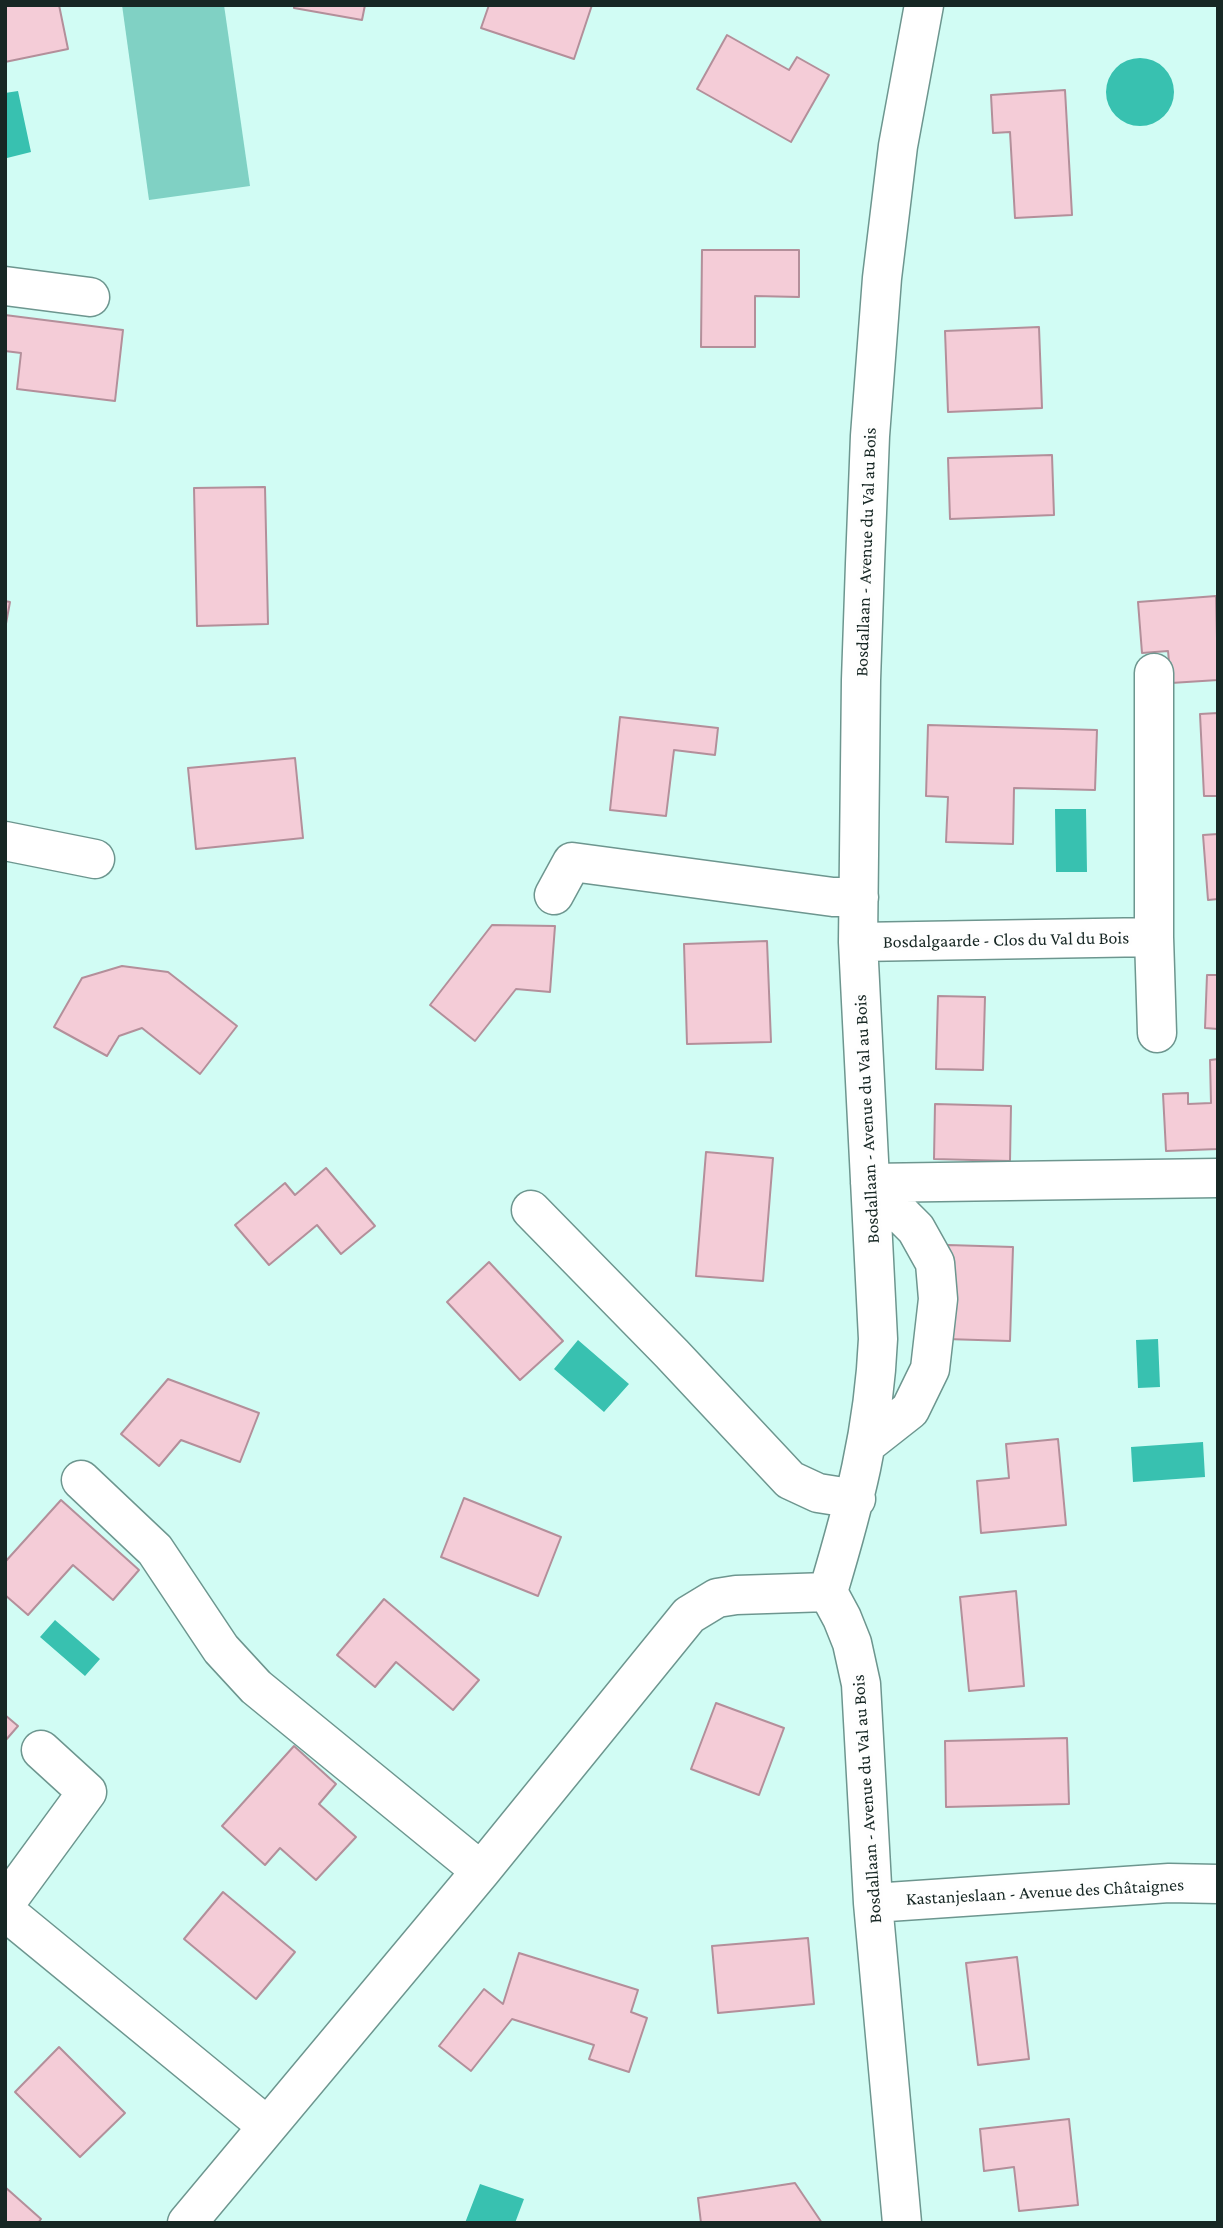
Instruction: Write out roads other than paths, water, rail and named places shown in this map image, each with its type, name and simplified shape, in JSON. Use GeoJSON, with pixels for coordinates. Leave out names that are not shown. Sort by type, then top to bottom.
{"type":"FeatureCollection","features":[{"type":"Feature","properties":{"kind":"street","name":"Bosdallaan - Avenue du Val au Bois"},"geometry":{"type":"LineString","coordinates":[[902,2223],[873,1903],[858,1661],[842,1618],[828,1592],[856,1499],[868,1443],[876,1384],[878,1339],[858,942],[864,577],[870,436],[881,290],[898,146],[923,5]]}},
{"type":"Feature","properties":{"kind":"street"},"geometry":{"type":"LineString","coordinates":[[5,286],[90,297]]}},
{"type":"Feature","properties":{"kind":"street","name":"Bosdalgaarde - Clos du Val du Bois"},"geometry":{"type":"LineString","coordinates":[[1154,673],[1154,937],[1157,1033]]}},
{"type":"Feature","properties":{"kind":"street"},"geometry":{"type":"LineString","coordinates":[[5,841],[94,859]]}},
{"type":"Feature","properties":{"kind":"street"},"geometry":{"type":"LineString","coordinates":[[554,895],[572,862],[833,897],[859,897]]}},
{"type":"Feature","properties":{"kind":"street","name":"Bosdalgaarde - Clos du Val du Bois"},"geometry":{"type":"LineString","coordinates":[[858,942],[1154,937]]}},
{"type":"Feature","properties":{"kind":"street"},"geometry":{"type":"LineString","coordinates":[[870,1183],[1218,1178]]}},
{"type":"Feature","properties":{"kind":"street"},"geometry":{"type":"LineString","coordinates":[[868,1443],[910,1410],[930,1369],[938,1299],[935,1263],[916,1229],[870,1183]]}},
{"type":"Feature","properties":{"kind":"street"},"geometry":{"type":"LineString","coordinates":[[531,1210],[790,1480],[818,1493],[856,1499]]}},
{"type":"Feature","properties":{"kind":"street"},"geometry":{"type":"LineString","coordinates":[[81,1480],[155,1550],[221,1649],[256,1687],[481,1871]]}},
{"type":"Feature","properties":{"kind":"street"},"geometry":{"type":"LineString","coordinates":[[187,2223],[481,1871],[689,1615],[717,1598],[828,1592]]}},
{"type":"Feature","properties":{"kind":"street"},"geometry":{"type":"LineString","coordinates":[[5,1905],[87,1792],[41,1749]]}},
{"type":"Feature","properties":{"kind":"street","name":"Kastanjeslaan - Avenue des Châtaignes"},"geometry":{"type":"LineString","coordinates":[[873,1903],[1169,1883],[1218,1884]]}},
{"type":"Feature","properties":{"kind":"street"},"geometry":{"type":"LineString","coordinates":[[5,1911],[267,2126]]}}]}
